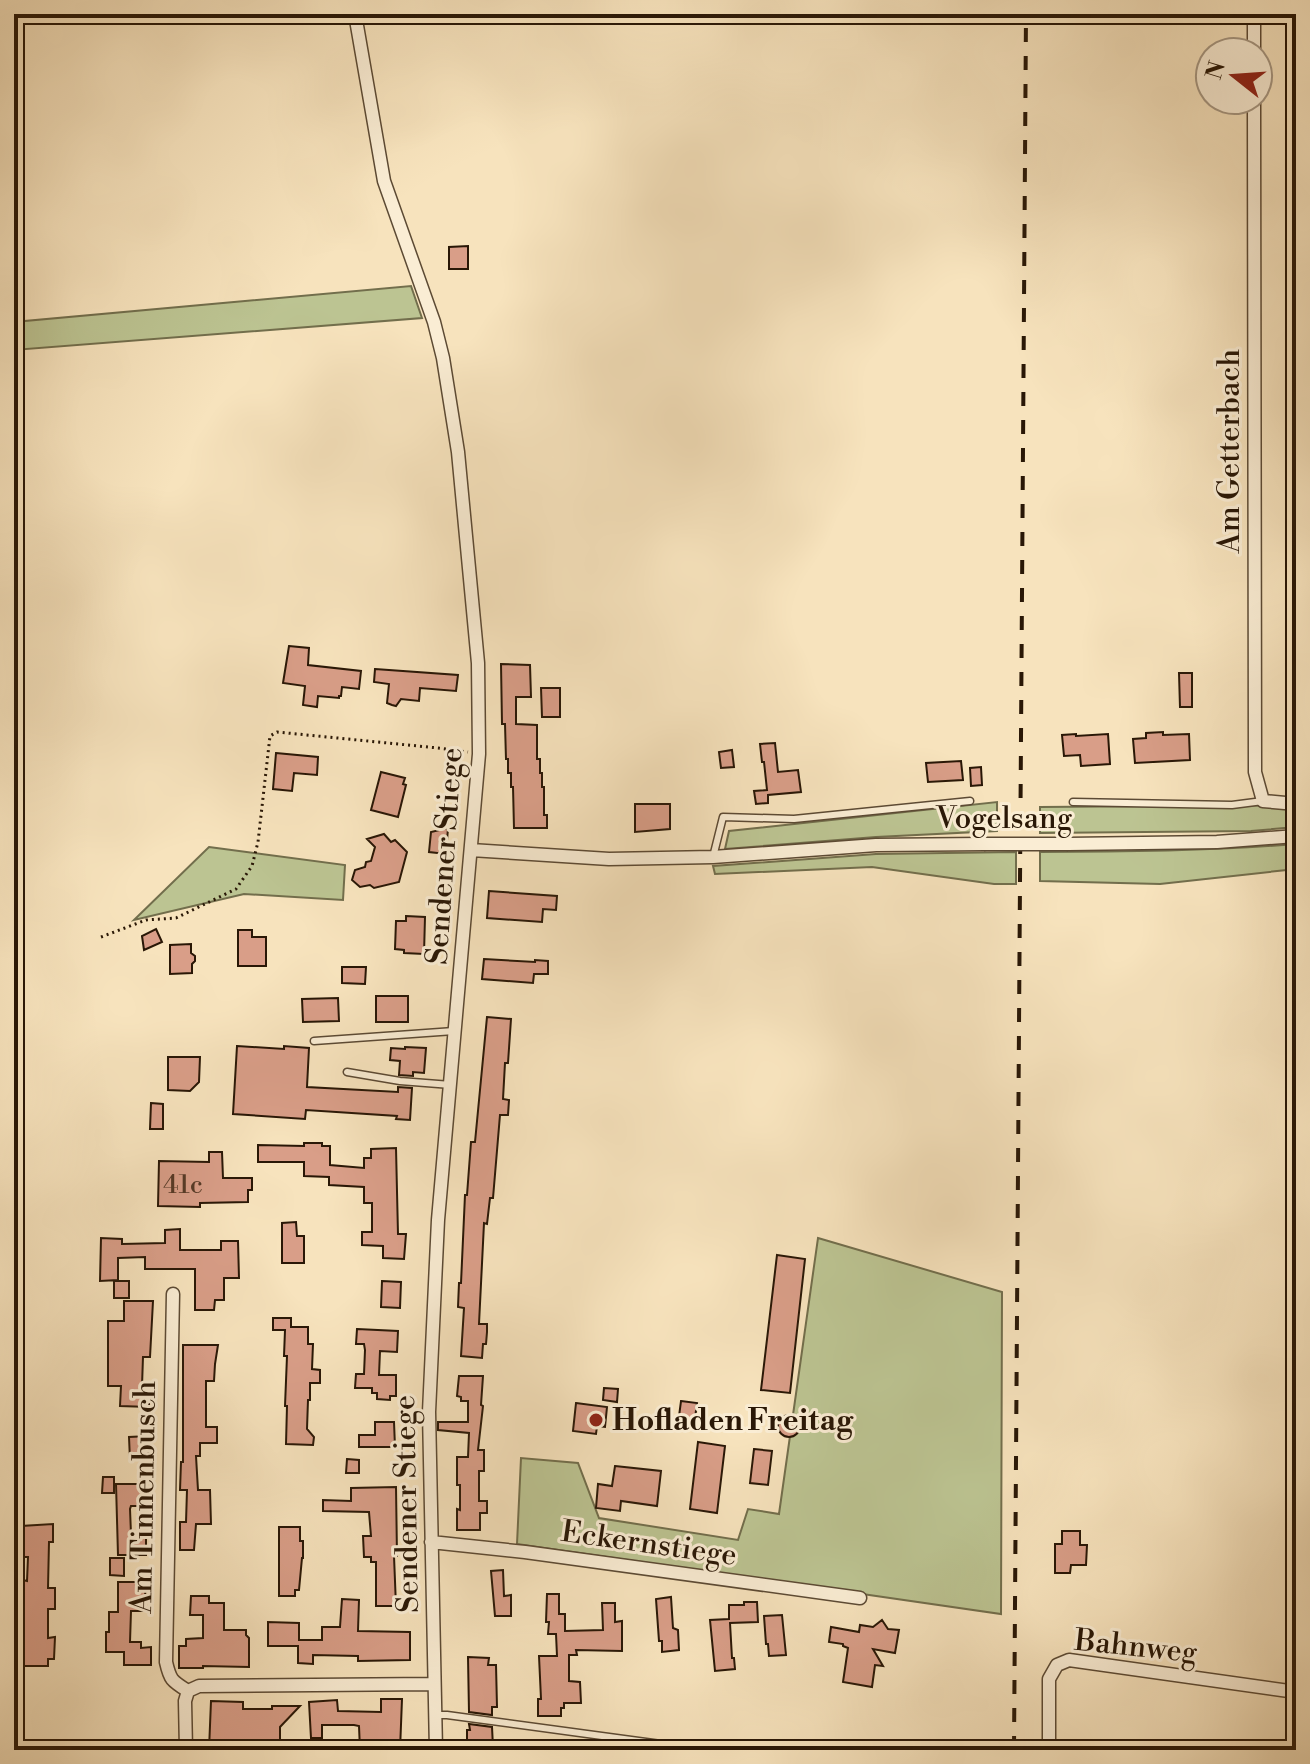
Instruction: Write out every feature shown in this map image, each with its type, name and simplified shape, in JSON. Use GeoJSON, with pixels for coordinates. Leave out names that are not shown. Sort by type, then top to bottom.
{"type":"FeatureCollection","features":[{"type":"Feature","properties":{"kind":"street","name":"Sendener Stiege"},"geometry":{"type":"LineString","coordinates":[[355,14],[384,181],[434,322],[443,358],[465,512],[478,657],[479,754],[438,1220],[429,1412],[436,1750]]}},
{"type":"Feature","properties":{"kind":"street"},"geometry":{"type":"LineString","coordinates":[[1254,14],[1254,36]]}},
{"type":"Feature","properties":{"kind":"street","name":"Am Getterbach"},"geometry":{"type":"LineString","coordinates":[[1254,116],[1255,772],[1263,801]]}},
{"type":"Feature","properties":{"kind":"street"},"geometry":{"type":"LineString","coordinates":[[1263,801],[1296,804]]}},
{"type":"Feature","properties":{"kind":"street","name":"Vogelsang"},"geometry":{"type":"LineString","coordinates":[[471,850],[609,859],[713,857],[876,845],[1217,842],[1296,836]]}},
{"type":"Feature","properties":{"kind":"street","name":"Am Tinnenbusch"},"geometry":{"type":"LineString","coordinates":[[173,1294],[166,1662],[169,1677],[188,1691]]}},
{"type":"Feature","properties":{"kind":"street","name":"Eckernstiege"},"geometry":{"type":"LineString","coordinates":[[431,1542],[860,1598]]}},
{"type":"Feature","properties":{"kind":"street","name":"Bahnweg"},"geometry":{"type":"LineString","coordinates":[[1049,1750],[1049,1679],[1057,1665],[1069,1660],[1296,1692]]}},
{"type":"Feature","properties":{"kind":"street"},"geometry":{"type":"LineString","coordinates":[[186,1750],[185,1701],[188,1691],[199,1686],[434,1684]]}},
{"type":"Feature","properties":{"kind":"lane","name":"Vogelsang"},"geometry":{"type":"LineString","coordinates":[[713,857],[723,817],[794,819],[970,801]]}},
{"type":"Feature","properties":{"kind":"lane"},"geometry":{"type":"LineString","coordinates":[[1073,802],[1232,805],[1263,801]]}},
{"type":"Feature","properties":{"kind":"lane"},"geometry":{"type":"LineString","coordinates":[[314,1041],[456,1031]]}},
{"type":"Feature","properties":{"kind":"lane"},"geometry":{"type":"LineString","coordinates":[[347,1072],[451,1085]]}},
{"type":"Feature","properties":{"kind":"lane"},"geometry":{"type":"LineString","coordinates":[[435,1715],[683,1747]]}},
{"type":"Feature","properties":{"kind":"path"},"geometry":{"type":"LineString","coordinates":[[101,937],[146,920],[176,918],[236,889],[252,866],[258,842],[270,736],[277,732],[479,754]]}},
{"type":"Feature","properties":{"kind":"green space"},"geometry":{"type":"Polygon","coordinates":[[[411,286],[422,318],[14,350],[14,322],[411,286]]]}},
{"type":"Feature","properties":{"kind":"green space"},"geometry":{"type":"Polygon","coordinates":[[[997,802],[997,831],[725,849],[729,831],[997,802]]]}},
{"type":"Feature","properties":{"kind":"green space"},"geometry":{"type":"Polygon","coordinates":[[[1296,805],[1296,827],[1251,831],[1040,833],[1040,807],[1296,805]]]}},
{"type":"Feature","properties":{"kind":"green space"},"geometry":{"type":"Polygon","coordinates":[[[1296,844],[1296,869],[1160,884],[1040,881],[1040,852],[1168,851],[1296,844]]]}},
{"type":"Feature","properties":{"kind":"green space"},"geometry":{"type":"Polygon","coordinates":[[[209,847],[345,865],[343,900],[244,894],[134,920],[209,847]]]}},
{"type":"Feature","properties":{"kind":"green space"},"geometry":{"type":"Polygon","coordinates":[[[1016,852],[1016,884],[994,884],[872,867],[715,874],[713,866],[876,854],[1016,852]]]}},
{"type":"Feature","properties":{"kind":"green space"},"geometry":{"type":"Polygon","coordinates":[[[818,1238],[1002,1292],[1001,1614],[517,1544],[521,1458],[578,1463],[599,1518],[738,1540],[748,1509],[779,1514],[818,1238]]]}},
{"type":"Feature","properties":{"kind":"building"},"geometry":{"type":"Polygon","coordinates":[[[468,246],[468,269],[449,269],[449,247],[468,246]]]}},
{"type":"Feature","properties":{"kind":"building"},"geometry":{"type":"Polygon","coordinates":[[[289,646],[309,648],[308,665],[361,671],[359,689],[342,687],[339,698],[318,696],[317,707],[303,705],[305,686],[283,683],[289,646]]]}},
{"type":"Feature","properties":{"kind":"building"},"geometry":{"type":"Polygon","coordinates":[[[501,664],[530,665],[531,697],[516,697],[516,724],[537,725],[537,759],[540,759],[547,828],[514,828],[513,787],[506,759],[505,724],[502,724],[501,664]]]}},
{"type":"Feature","properties":{"kind":"building"},"geometry":{"type":"Polygon","coordinates":[[[375,669],[458,675],[456,691],[420,688],[419,701],[401,699],[396,706],[392,705],[387,703],[389,684],[374,682],[375,669]]]}},
{"type":"Feature","properties":{"kind":"building"},"geometry":{"type":"Polygon","coordinates":[[[1179,673],[1192,673],[1192,707],[1180,707],[1179,673]]]}},
{"type":"Feature","properties":{"kind":"building"},"geometry":{"type":"Polygon","coordinates":[[[541,688],[560,688],[560,717],[542,717],[541,688]]]}},
{"type":"Feature","properties":{"kind":"building"},"geometry":{"type":"Polygon","coordinates":[[[1163,732],[1163,735],[1189,734],[1190,760],[1135,763],[1133,739],[1146,738],[1146,733],[1163,732]]]}},
{"type":"Feature","properties":{"kind":"building"},"geometry":{"type":"Polygon","coordinates":[[[1108,734],[1110,764],[1081,766],[1080,755],[1064,756],[1062,735],[1108,734]]]}},
{"type":"Feature","properties":{"kind":"building"},"geometry":{"type":"Polygon","coordinates":[[[775,743],[778,772],[798,770],[801,792],[768,795],[768,803],[756,804],[754,791],[767,790],[760,744],[775,743]]]}},
{"type":"Feature","properties":{"kind":"building"},"geometry":{"type":"Polygon","coordinates":[[[732,750],[734,767],[721,768],[719,752],[732,750]]]}},
{"type":"Feature","properties":{"kind":"building"},"geometry":{"type":"Polygon","coordinates":[[[276,753],[318,757],[317,775],[294,773],[292,791],[273,789],[276,753]]]}},
{"type":"Feature","properties":{"kind":"building"},"geometry":{"type":"Polygon","coordinates":[[[961,761],[963,780],[928,782],[926,763],[961,761]]]}},
{"type":"Feature","properties":{"kind":"building"},"geometry":{"type":"Polygon","coordinates":[[[981,767],[982,785],[971,786],[970,768],[981,767]]]}},
{"type":"Feature","properties":{"kind":"building"},"geometry":{"type":"Polygon","coordinates":[[[381,772],[405,778],[398,817],[371,810],[381,772]]]}},
{"type":"Feature","properties":{"kind":"building"},"geometry":{"type":"Polygon","coordinates":[[[635,804],[670,804],[670,829],[635,832],[635,804]]]}},
{"type":"Feature","properties":{"kind":"building"},"geometry":{"type":"Polygon","coordinates":[[[448,828],[446,854],[429,852],[431,832],[448,828]]]}},
{"type":"Feature","properties":{"kind":"building"},"geometry":{"type":"Polygon","coordinates":[[[384,834],[407,852],[399,882],[374,888],[370,885],[360,887],[352,880],[355,870],[371,861],[375,847],[367,839],[384,834]]]}},
{"type":"Feature","properties":{"kind":"building"},"geometry":{"type":"Polygon","coordinates":[[[489,891],[557,896],[556,910],[543,909],[542,922],[487,918],[489,891]]]}},
{"type":"Feature","properties":{"kind":"building"},"geometry":{"type":"Polygon","coordinates":[[[406,916],[425,917],[424,954],[404,953],[404,950],[395,949],[396,921],[406,921],[406,916]]]}},
{"type":"Feature","properties":{"kind":"building"},"geometry":{"type":"Polygon","coordinates":[[[156,929],[162,942],[144,950],[142,936],[156,929]]]}},
{"type":"Feature","properties":{"kind":"building"},"geometry":{"type":"Polygon","coordinates":[[[238,930],[252,930],[252,937],[266,937],[266,966],[238,966],[238,930]]]}},
{"type":"Feature","properties":{"kind":"building"},"geometry":{"type":"Polygon","coordinates":[[[191,944],[191,953],[195,956],[192,973],[170,974],[170,945],[191,944]]]}},
{"type":"Feature","properties":{"kind":"building"},"geometry":{"type":"Polygon","coordinates":[[[484,959],[548,961],[548,974],[534,974],[533,983],[482,979],[484,959]]]}},
{"type":"Feature","properties":{"kind":"building"},"geometry":{"type":"Polygon","coordinates":[[[342,967],[366,967],[365,984],[342,983],[342,967]]]}},
{"type":"Feature","properties":{"kind":"building"},"geometry":{"type":"Polygon","coordinates":[[[376,996],[408,996],[408,1022],[376,1022],[376,996]]]}},
{"type":"Feature","properties":{"kind":"building"},"geometry":{"type":"Polygon","coordinates":[[[338,998],[339,1021],[303,1022],[302,999],[338,998]]]}},
{"type":"Feature","properties":{"kind":"building"},"geometry":{"type":"Polygon","coordinates":[[[487,1017],[511,1019],[503,1099],[509,1100],[508,1115],[500,1115],[493,1198],[490,1198],[487,1224],[484,1223],[479,1324],[487,1324],[487,1332],[482,1358],[461,1356],[464,1308],[458,1307],[465,1195],[471,1142],[475,1142],[487,1017]]]}},
{"type":"Feature","properties":{"kind":"building"},"geometry":{"type":"Polygon","coordinates":[[[237,1046],[309,1048],[307,1087],[398,1092],[398,1087],[412,1088],[410,1120],[396,1119],[397,1116],[306,1110],[305,1119],[233,1114],[237,1046]]]}},
{"type":"Feature","properties":{"kind":"building"},"geometry":{"type":"Polygon","coordinates":[[[391,1048],[426,1048],[424,1073],[399,1075],[400,1061],[390,1060],[391,1048]]]}},
{"type":"Feature","properties":{"kind":"building"},"geometry":{"type":"Polygon","coordinates":[[[168,1057],[200,1057],[199,1082],[190,1091],[168,1090],[168,1057]]]}},
{"type":"Feature","properties":{"kind":"building"},"geometry":{"type":"Polygon","coordinates":[[[151,1103],[163,1104],[163,1129],[150,1129],[151,1103]]]}},
{"type":"Feature","properties":{"kind":"building"},"geometry":{"type":"Polygon","coordinates":[[[304,1143],[330,1146],[330,1165],[364,1168],[364,1158],[371,1158],[371,1149],[396,1148],[398,1234],[406,1234],[404,1259],[383,1258],[383,1246],[362,1245],[362,1232],[372,1232],[372,1203],[364,1203],[364,1187],[329,1185],[329,1177],[304,1176],[304,1162],[258,1162],[258,1145],[304,1146],[304,1143]]]}},
{"type":"Feature","properties":{"kind":"building"},"geometry":{"type":"Polygon","coordinates":[[[209,1152],[222,1152],[223,1178],[252,1178],[248,1202],[200,1203],[200,1207],[158,1206],[159,1161],[209,1162],[209,1152]]]}},
{"type":"Feature","properties":{"kind":"building"},"geometry":{"type":"Polygon","coordinates":[[[296,1222],[297,1236],[304,1236],[304,1263],[282,1263],[282,1223],[296,1222]]]}},
{"type":"Feature","properties":{"kind":"building"},"geometry":{"type":"Polygon","coordinates":[[[180,1229],[180,1250],[221,1250],[221,1241],[238,1241],[239,1278],[224,1278],[224,1300],[215,1300],[214,1310],[195,1310],[195,1269],[145,1269],[145,1257],[118,1258],[118,1280],[100,1281],[101,1238],[122,1239],[122,1244],[165,1243],[165,1230],[180,1229]]]}},
{"type":"Feature","properties":{"kind":"building"},"geometry":{"type":"Polygon","coordinates":[[[777,1255],[805,1259],[790,1393],[761,1390],[777,1255]]]}},
{"type":"Feature","properties":{"kind":"building"},"geometry":{"type":"Polygon","coordinates":[[[114,1281],[129,1281],[129,1298],[114,1298],[114,1281]]]}},
{"type":"Feature","properties":{"kind":"building"},"geometry":{"type":"Polygon","coordinates":[[[382,1281],[401,1282],[400,1308],[381,1307],[382,1281]]]}},
{"type":"Feature","properties":{"kind":"building"},"geometry":{"type":"Polygon","coordinates":[[[124,1301],[153,1301],[150,1357],[143,1357],[142,1386],[149,1386],[149,1407],[120,1406],[121,1386],[108,1386],[108,1321],[124,1321],[124,1301]]]}},
{"type":"Feature","properties":{"kind":"building"},"geometry":{"type":"Polygon","coordinates":[[[273,1318],[291,1318],[291,1327],[308,1327],[308,1344],[313,1344],[312,1369],[320,1370],[320,1383],[310,1383],[308,1400],[307,1429],[314,1437],[313,1445],[286,1444],[285,1330],[273,1330],[273,1318]]]}},
{"type":"Feature","properties":{"kind":"building"},"geometry":{"type":"Polygon","coordinates":[[[357,1329],[398,1331],[397,1352],[380,1351],[379,1375],[396,1375],[396,1396],[390,1396],[390,1400],[377,1399],[377,1393],[372,1393],[372,1388],[355,1388],[356,1374],[364,1374],[365,1350],[364,1344],[356,1344],[357,1329]]]}},
{"type":"Feature","properties":{"kind":"building"},"geometry":{"type":"Polygon","coordinates":[[[183,1345],[218,1345],[214,1381],[206,1381],[206,1427],[217,1427],[217,1443],[200,1443],[200,1456],[196,1456],[198,1490],[210,1490],[211,1524],[196,1524],[194,1550],[180,1550],[180,1522],[186,1522],[187,1490],[180,1490],[183,1462],[183,1345]]]}},
{"type":"Feature","properties":{"kind":"building"},"geometry":{"type":"Polygon","coordinates":[[[459,1376],[483,1376],[478,1450],[484,1450],[484,1471],[479,1471],[479,1501],[487,1501],[487,1513],[480,1513],[480,1530],[457,1530],[460,1485],[457,1485],[457,1457],[468,1457],[469,1433],[438,1430],[438,1422],[468,1422],[468,1401],[461,1401],[461,1397],[457,1396],[459,1376]]]}},
{"type":"Feature","properties":{"kind":"building"},"geometry":{"type":"Polygon","coordinates":[[[604,1388],[618,1389],[617,1402],[603,1400],[604,1388]]]}},
{"type":"Feature","properties":{"kind":"building"},"geometry":{"type":"Polygon","coordinates":[[[681,1401],[697,1403],[694,1426],[678,1424],[681,1401]]]}},
{"type":"Feature","properties":{"kind":"building"},"geometry":{"type":"Polygon","coordinates":[[[576,1403],[607,1407],[605,1427],[597,1426],[596,1434],[573,1431],[576,1403]]]}},
{"type":"Feature","properties":{"kind":"building"},"geometry":{"type":"Polygon","coordinates":[[[789,1415],[797,1418],[800,1426],[797,1434],[789,1437],[781,1434],[778,1426],[781,1418],[789,1415]]]}},
{"type":"Feature","properties":{"kind":"building"},"geometry":{"type":"Polygon","coordinates":[[[375,1422],[394,1422],[395,1447],[359,1447],[359,1435],[375,1435],[375,1422]]]}},
{"type":"Feature","properties":{"kind":"building"},"geometry":{"type":"Polygon","coordinates":[[[149,1436],[148,1460],[130,1460],[129,1437],[149,1436]]]}},
{"type":"Feature","properties":{"kind":"building"},"geometry":{"type":"Polygon","coordinates":[[[698,1442],[725,1446],[717,1513],[690,1509],[698,1442]]]}},
{"type":"Feature","properties":{"kind":"building"},"geometry":{"type":"Polygon","coordinates":[[[754,1449],[772,1451],[768,1485],[750,1483],[754,1449]]]}},
{"type":"Feature","properties":{"kind":"building"},"geometry":{"type":"Polygon","coordinates":[[[347,1459],[359,1460],[359,1473],[346,1473],[347,1459]]]}},
{"type":"Feature","properties":{"kind":"building"},"geometry":{"type":"Polygon","coordinates":[[[615,1466],[661,1471],[657,1506],[621,1501],[620,1511],[596,1508],[598,1484],[612,1486],[615,1466]]]}},
{"type":"Feature","properties":{"kind":"building"},"geometry":{"type":"Polygon","coordinates":[[[103,1477],[114,1477],[114,1493],[102,1493],[103,1477]]]}},
{"type":"Feature","properties":{"kind":"building"},"geometry":{"type":"Polygon","coordinates":[[[116,1484],[145,1484],[146,1506],[131,1506],[130,1509],[131,1534],[146,1533],[146,1555],[118,1555],[116,1484]]]}},
{"type":"Feature","properties":{"kind":"building"},"geometry":{"type":"Polygon","coordinates":[[[396,1487],[396,1606],[376,1606],[376,1562],[371,1562],[371,1557],[364,1557],[363,1536],[371,1536],[369,1512],[323,1511],[323,1500],[351,1501],[351,1488],[396,1487]]]}},
{"type":"Feature","properties":{"kind":"building"},"geometry":{"type":"Polygon","coordinates":[[[53,1524],[53,1542],[49,1542],[48,1588],[55,1588],[55,1609],[48,1609],[48,1638],[55,1637],[54,1659],[48,1659],[48,1666],[23,1666],[23,1580],[27,1581],[28,1557],[24,1557],[21,1526],[53,1524]]]}},
{"type":"Feature","properties":{"kind":"building"},"geometry":{"type":"Polygon","coordinates":[[[279,1527],[300,1527],[303,1558],[299,1590],[295,1590],[295,1596],[279,1596],[279,1527]]]}},
{"type":"Feature","properties":{"kind":"building"},"geometry":{"type":"Polygon","coordinates":[[[1062,1531],[1080,1531],[1080,1545],[1087,1545],[1086,1565],[1071,1565],[1070,1573],[1055,1573],[1055,1544],[1062,1544],[1062,1531]]]}},
{"type":"Feature","properties":{"kind":"building"},"geometry":{"type":"Polygon","coordinates":[[[110,1558],[124,1558],[124,1576],[110,1575],[110,1558]]]}},
{"type":"Feature","properties":{"kind":"building"},"geometry":{"type":"Polygon","coordinates":[[[503,1570],[504,1596],[511,1595],[511,1616],[495,1616],[491,1571],[503,1570]]]}},
{"type":"Feature","properties":{"kind":"building"},"geometry":{"type":"Polygon","coordinates":[[[118,1582],[146,1582],[144,1611],[131,1611],[130,1642],[141,1642],[141,1648],[151,1647],[151,1665],[124,1665],[124,1652],[106,1652],[109,1612],[118,1612],[118,1582]]]}},
{"type":"Feature","properties":{"kind":"building"},"geometry":{"type":"Polygon","coordinates":[[[547,1594],[559,1594],[559,1614],[565,1614],[565,1631],[603,1630],[602,1603],[615,1603],[615,1622],[622,1621],[622,1651],[576,1650],[577,1655],[569,1655],[569,1681],[580,1682],[581,1703],[564,1703],[561,1716],[538,1716],[538,1699],[541,1699],[539,1656],[557,1656],[556,1634],[548,1634],[549,1622],[546,1622],[547,1594]]]}},
{"type":"Feature","properties":{"kind":"building"},"geometry":{"type":"Polygon","coordinates":[[[191,1596],[209,1596],[209,1603],[224,1603],[224,1630],[246,1630],[249,1667],[179,1668],[179,1646],[186,1646],[186,1639],[203,1638],[203,1615],[190,1615],[191,1596]]]}},
{"type":"Feature","properties":{"kind":"building"},"geometry":{"type":"Polygon","coordinates":[[[671,1597],[673,1628],[678,1630],[679,1650],[662,1652],[656,1599],[671,1597]]]}},
{"type":"Feature","properties":{"kind":"building"},"geometry":{"type":"Polygon","coordinates":[[[342,1599],[359,1600],[358,1631],[410,1632],[410,1660],[358,1661],[358,1656],[313,1655],[313,1664],[298,1663],[298,1646],[268,1646],[268,1622],[299,1623],[299,1640],[322,1640],[322,1627],[340,1627],[342,1599]]]}},
{"type":"Feature","properties":{"kind":"building"},"geometry":{"type":"Polygon","coordinates":[[[744,1602],[757,1602],[758,1622],[730,1623],[735,1669],[715,1671],[710,1620],[729,1619],[729,1605],[744,1605],[744,1602]]]}},
{"type":"Feature","properties":{"kind":"building"},"geometry":{"type":"Polygon","coordinates":[[[782,1615],[786,1655],[769,1656],[764,1616],[782,1615]]]}},
{"type":"Feature","properties":{"kind":"building"},"geometry":{"type":"Polygon","coordinates":[[[882,1620],[888,1629],[899,1630],[895,1653],[873,1649],[883,1666],[875,1665],[872,1687],[843,1682],[848,1648],[829,1642],[831,1627],[859,1632],[860,1625],[873,1627],[882,1620]]]}},
{"type":"Feature","properties":{"kind":"building"},"geometry":{"type":"Polygon","coordinates":[[[468,1657],[489,1658],[488,1665],[496,1665],[497,1707],[492,1707],[492,1715],[469,1712],[468,1657]]]}},
{"type":"Feature","properties":{"kind":"building"},"geometry":{"type":"Polygon","coordinates":[[[381,1699],[402,1699],[400,1750],[360,1750],[359,1726],[354,1725],[322,1725],[322,1738],[311,1738],[309,1702],[337,1700],[338,1711],[381,1712],[381,1699]]]}},
{"type":"Feature","properties":{"kind":"building"},"geometry":{"type":"Polygon","coordinates":[[[211,1701],[243,1702],[243,1709],[300,1706],[280,1727],[280,1747],[209,1750],[211,1701]]]}},
{"type":"Feature","properties":{"kind":"building"},"geometry":{"type":"Polygon","coordinates":[[[469,1724],[492,1727],[493,1747],[467,1748],[469,1724]]]}},
{"type":"Feature","properties":{"kind":"railway"},"geometry":{"type":"LineString","coordinates":[[1014,1750],[1026,14]]}},
{"type":"Feature","properties":{"kind":"place","name":"Hofladen Freitag"},"geometry":{"type":"Point","coordinates":[596,1420]}}]}
